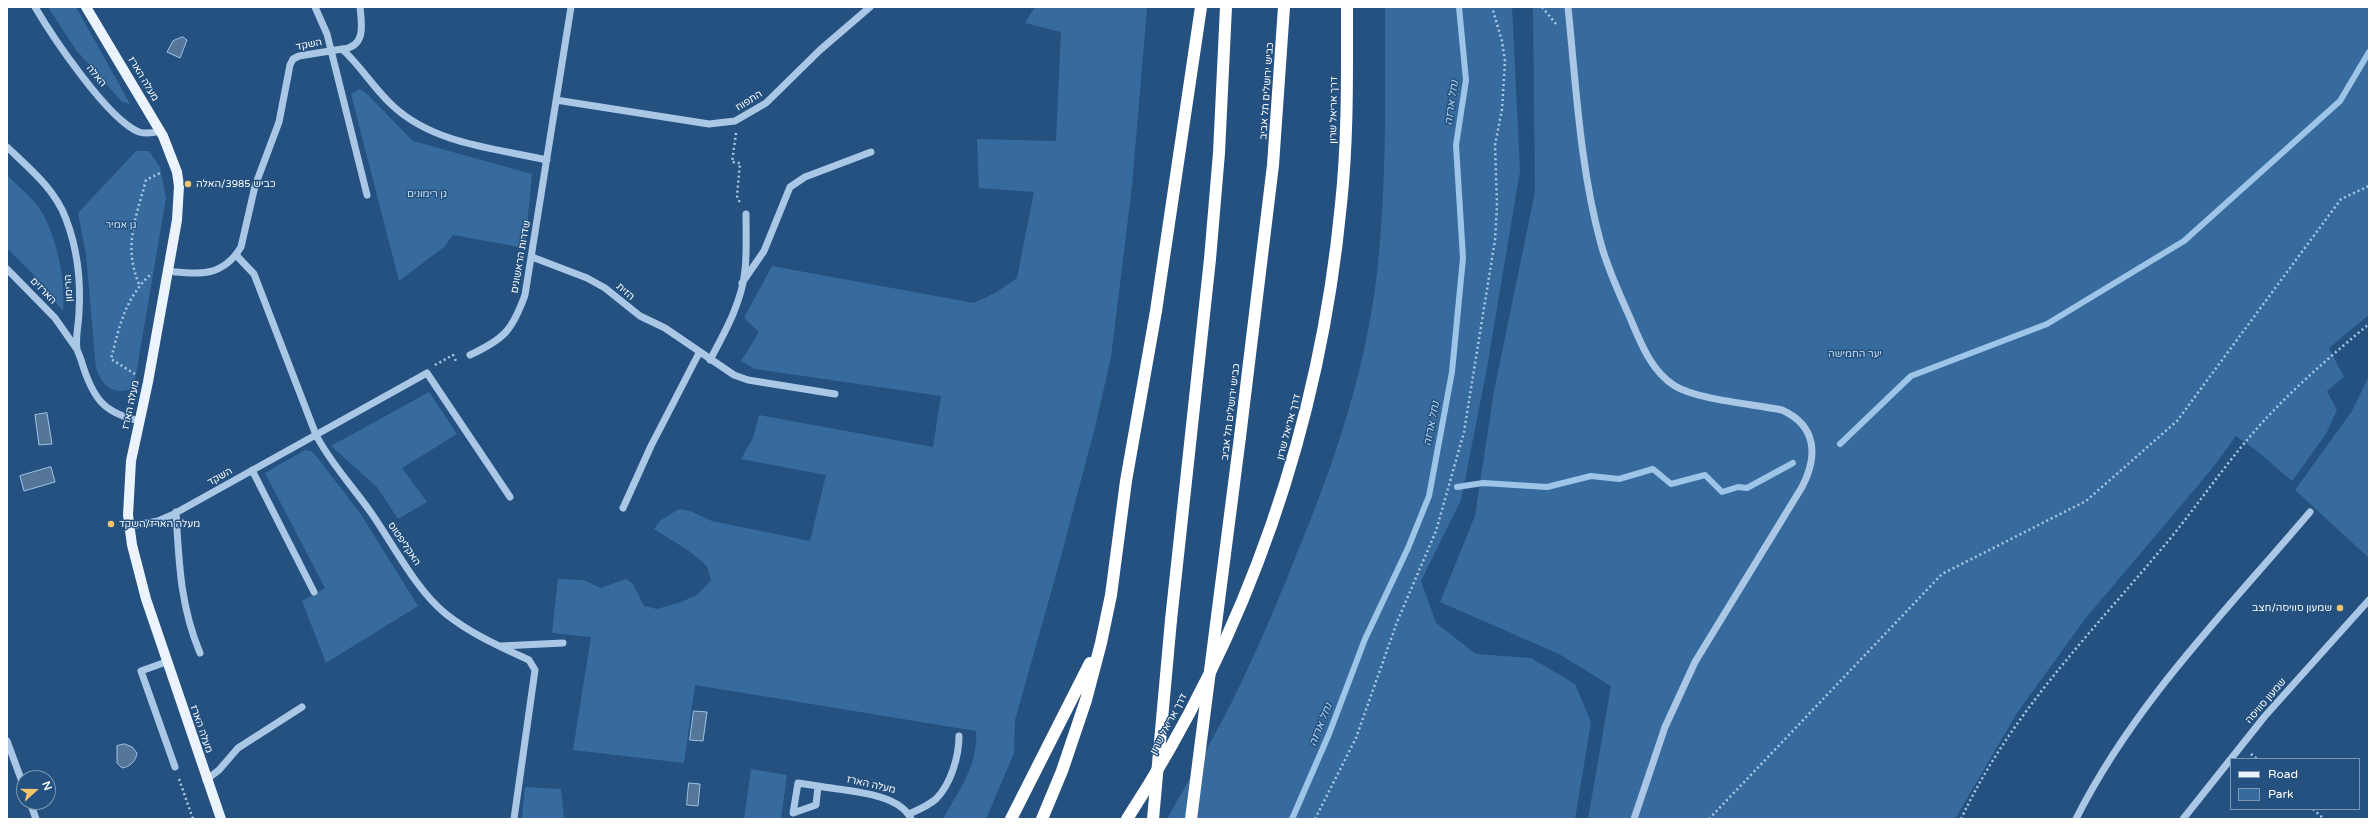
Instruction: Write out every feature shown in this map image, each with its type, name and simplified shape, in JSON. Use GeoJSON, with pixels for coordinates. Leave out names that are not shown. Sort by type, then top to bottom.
{"type":"FeatureCollection","features":[{"type":"Feature","properties":{"kind":"highway"},"geometry":{"type":"LineString","coordinates":[[1042,819],[1074,735],[1101,643],[1117,554],[1126,481],[1156,310],[1201,7]]}},
{"type":"Feature","properties":{"kind":"highway"},"geometry":{"type":"LineString","coordinates":[[1153,819],[1171,620],[1210,259],[1219,153],[1226,7]]}},
{"type":"Feature","properties":{"kind":"highway","name":"כביש ירושלים תל אביב"},"geometry":{"type":"LineString","coordinates":[[1191,819],[1273,165],[1284,7]]}},
{"type":"Feature","properties":{"kind":"highway","name":"דרך אריאל שרון"},"geometry":{"type":"LineString","coordinates":[[1127,819],[1164,759],[1214,662],[1259,559],[1296,453],[1324,328],[1338,233],[1345,143],[1347,7]]}},
{"type":"Feature","properties":{"kind":"highway"},"geometry":{"type":"LineString","coordinates":[[1011,819],[1047,745],[1101,643]]}},
{"type":"Feature","properties":{"kind":"main road","name":"מעלה הארז"},"geometry":{"type":"LineString","coordinates":[[86,7],[160,131],[175,165],[179,202],[148,382],[129,474],[130,526],[140,580],[166,662],[206,780],[221,819]]}},
{"type":"Feature","properties":{"kind":"street","name":"האלה"},"geometry":{"type":"LineString","coordinates":[[35,7],[64,52],[105,102],[135,130],[149,133],[160,131]]}},
{"type":"Feature","properties":{"kind":"street"},"geometry":{"type":"LineString","coordinates":[[315,7],[324,26],[367,195]]}},
{"type":"Feature","properties":{"kind":"street","name":"השקד"},"geometry":{"type":"LineString","coordinates":[[168,271],[197,274],[212,272],[222,267],[236,255],[241,247],[255,186],[274,137],[290,65],[293,59],[299,56],[342,49],[356,44],[360,39],[362,27],[360,7]]}},
{"type":"Feature","properties":{"kind":"street","name":"שדרות הראשונים"},"geometry":{"type":"LineString","coordinates":[[470,355],[485,348],[508,332],[525,294],[571,7]]}},
{"type":"Feature","properties":{"kind":"street","name":"התפוח"},"geometry":{"type":"LineString","coordinates":[[556,100],[709,124],[722,124],[737,120],[754,112],[778,94],[820,50],[870,7]]}},
{"type":"Feature","properties":{"kind":"street"},"geometry":{"type":"LineString","coordinates":[[1568,7],[1584,150],[1599,237],[1620,294],[1651,362],[1664,378],[1677,387],[1694,394],[1782,410],[1795,416],[1805,426],[1812,443],[1812,459],[1805,480],[1695,662],[1665,727],[1634,819]]}},
{"type":"Feature","properties":{"kind":"street"},"geometry":{"type":"LineString","coordinates":[[342,49],[356,62],[383,97],[403,115],[423,129],[445,138],[547,160]]}},
{"type":"Feature","properties":{"kind":"street","name":"הרימון"},"geometry":{"type":"LineString","coordinates":[[7,147],[48,188],[66,218],[76,253],[78,272],[80,310],[76,348],[88,381],[102,404],[122,417],[140,421]]}},
{"type":"Feature","properties":{"kind":"street"},"geometry":{"type":"LineString","coordinates":[[742,283],[764,251],[790,187],[805,177],[872,152]]}},
{"type":"Feature","properties":{"kind":"street"},"geometry":{"type":"LineString","coordinates":[[710,360],[727,328],[742,283],[745,270],[746,214]]}},
{"type":"Feature","properties":{"kind":"street","name":"האקליפטוס"},"geometry":{"type":"LineString","coordinates":[[236,255],[254,274],[316,435],[323,449],[360,498],[431,599],[446,614],[459,623],[529,660],[535,670],[514,819]]}},
{"type":"Feature","properties":{"kind":"street","name":"הזית"},"geometry":{"type":"LineString","coordinates":[[532,257],[587,278],[606,288],[640,316],[665,328],[699,353],[734,375],[748,380],[835,394]]}},
{"type":"Feature","properties":{"kind":"street","name":"הארזים"},"geometry":{"type":"LineString","coordinates":[[7,268],[55,318],[76,348]]}},
{"type":"Feature","properties":{"kind":"street"},"geometry":{"type":"LineString","coordinates":[[623,508],[651,446],[699,353]]}},
{"type":"Feature","properties":{"kind":"street"},"geometry":{"type":"LineString","coordinates":[[316,435],[427,373],[510,497]]}},
{"type":"Feature","properties":{"kind":"street","name":"השקד"},"geometry":{"type":"LineString","coordinates":[[130,526],[158,521],[316,435]]}},
{"type":"Feature","properties":{"kind":"street"},"geometry":{"type":"LineString","coordinates":[[252,470],[314,592]]}},
{"type":"Feature","properties":{"kind":"street"},"geometry":{"type":"LineString","coordinates":[[176,512],[176,542],[181,587],[192,632],[200,653]]}},
{"type":"Feature","properties":{"kind":"street"},"geometry":{"type":"LineString","coordinates":[[2076,819],[2090,791],[2150,700],[2310,512]]}},
{"type":"Feature","properties":{"kind":"street","name":"שמעון סוויסה"},"geometry":{"type":"LineString","coordinates":[[2232,758],[2265,716],[2369,600]]}},
{"type":"Feature","properties":{"kind":"street"},"geometry":{"type":"LineString","coordinates":[[500,646],[562,643]]}},
{"type":"Feature","properties":{"kind":"street"},"geometry":{"type":"LineString","coordinates":[[166,662],[141,671],[175,767]]}},
{"type":"Feature","properties":{"kind":"street"},"geometry":{"type":"LineString","coordinates":[[206,780],[219,770],[238,748],[302,707]]}},
{"type":"Feature","properties":{"kind":"street"},"geometry":{"type":"LineString","coordinates":[[910,817],[929,804],[940,793],[958,758],[959,736]]}},
{"type":"Feature","properties":{"kind":"street"},"geometry":{"type":"LineString","coordinates":[[7,741],[18,770]]}},
{"type":"Feature","properties":{"kind":"street","name":"שמעון סוויסה"},"geometry":{"type":"LineString","coordinates":[[2183,819],[2230,760]]}},
{"type":"Feature","properties":{"kind":"street","name":"מעלה הארז"},"geometry":{"type":"LineString","coordinates":[[818,786],[816,805],[793,813],[798,783],[818,786],[890,800],[898,803],[910,817]]}},
{"type":"Feature","properties":{"kind":"path"},"geometry":{"type":"LineString","coordinates":[[1315,819],[1356,738],[1397,622],[1436,531],[1464,432],[1495,240],[1497,206],[1495,145],[1502,109],[1505,61],[1502,41],[1492,7]]}},
{"type":"Feature","properties":{"kind":"path"},"geometry":{"type":"LineString","coordinates":[[737,120],[732,162],[740,163],[737,196],[746,214]]}},
{"type":"Feature","properties":{"kind":"path"},"geometry":{"type":"LineString","coordinates":[[139,284],[134,273],[130,247],[146,180],[175,165]]}},
{"type":"Feature","properties":{"kind":"path"},"geometry":{"type":"LineString","coordinates":[[1709,819],[1942,574],[2086,501],[2177,421],[2341,199],[2369,186]]}},
{"type":"Feature","properties":{"kind":"path"},"geometry":{"type":"LineString","coordinates":[[148,382],[111,359],[123,314],[139,284],[152,273],[168,271]]}},
{"type":"Feature","properties":{"kind":"path"},"geometry":{"type":"LineString","coordinates":[[1961,819],[2008,736],[2053,675],[2170,539],[2256,429],[2314,370],[2369,324]]}},
{"type":"Feature","properties":{"kind":"path"},"geometry":{"type":"LineString","coordinates":[[427,373],[432,367],[453,355],[456,361],[470,355]]}},
{"type":"Feature","properties":{"kind":"path"},"geometry":{"type":"LineString","coordinates":[[175,767],[193,819]]}},
{"type":"Feature","properties":{"kind":"path"},"geometry":{"type":"LineString","coordinates":[[2314,810],[2324,819]]}},
{"type":"Feature","properties":{"kind":"green space"},"geometry":{"type":"Polygon","coordinates":[[[48,7],[76,7],[130,104],[122,102],[76,50],[48,7]]]}},
{"type":"Feature","properties":{"kind":"green space"},"geometry":{"type":"Polygon","coordinates":[[[1035,7],[1147,7],[1132,186],[1111,357],[1095,427],[1059,564],[1015,720],[1014,753],[986,819],[943,819],[961,788],[971,766],[976,743],[976,731],[695,685],[684,763],[573,750],[591,637],[552,633],[558,579],[583,580],[601,588],[626,579],[633,584],[644,606],[657,609],[681,602],[697,595],[711,580],[707,566],[689,551],[654,529],[661,520],[679,509],[690,511],[712,521],[810,541],[826,475],[741,459],[753,438],[759,415],[933,447],[941,396],[755,369],[741,361],[759,332],[744,318],[772,266],[974,303],[997,292],[1017,278],[1034,192],[979,188],[977,139],[1056,141],[1061,32],[1025,23],[1035,7]]]}},
{"type":"Feature","properties":{"kind":"green space"},"geometry":{"type":"Polygon","coordinates":[[[1385,7],[1512,7],[1520,171],[1487,368],[1461,500],[1421,581],[1436,623],[1476,654],[1531,658],[1575,684],[1591,722],[1575,819],[1167,819],[1224,718],[1270,619],[1324,485],[1357,381],[1372,309],[1380,240],[1385,140],[1385,7]]]}},
{"type":"Feature","properties":{"kind":"green space","name":"יער החמישה"},"geometry":{"type":"Polygon","coordinates":[[[1533,7],[2369,7],[2369,315],[2329,348],[2344,377],[2327,391],[2337,410],[2326,434],[2292,481],[2257,451],[2236,436],[2211,470],[2085,619],[2017,713],[1955,819],[1588,819],[1611,686],[1559,654],[1440,602],[1475,516],[1494,391],[1535,192],[1533,7]]]}},
{"type":"Feature","properties":{"kind":"green space","name":"גן רימונים"},"geometry":{"type":"Polygon","coordinates":[[[360,89],[365,92],[413,141],[532,174],[525,248],[453,235],[444,247],[399,281],[351,94],[360,89]]]}},
{"type":"Feature","properties":{"kind":"green space","name":"גן אמיר"},"geometry":{"type":"Polygon","coordinates":[[[136,151],[149,151],[160,167],[166,198],[135,380],[130,389],[118,391],[113,390],[105,384],[96,368],[86,254],[78,213],[136,151]]]}},
{"type":"Feature","properties":{"kind":"green space"},"geometry":{"type":"Polygon","coordinates":[[[7,175],[37,205],[50,228],[61,271],[64,299],[63,311],[36,277],[7,248],[7,175]]]}},
{"type":"Feature","properties":{"kind":"green space"},"geometry":{"type":"Polygon","coordinates":[[[2369,376],[2369,558],[2295,490],[2352,411],[2369,376]]]}},
{"type":"Feature","properties":{"kind":"green space"},"geometry":{"type":"Polygon","coordinates":[[[429,392],[457,434],[402,468],[427,502],[398,519],[377,487],[331,446],[429,392]]]}},
{"type":"Feature","properties":{"kind":"green space"},"geometry":{"type":"Polygon","coordinates":[[[305,450],[311,451],[316,456],[360,513],[418,606],[326,663],[302,601],[325,588],[265,473],[305,450]]]}},
{"type":"Feature","properties":{"kind":"green space"},"geometry":{"type":"Polygon","coordinates":[[[751,769],[787,775],[781,819],[744,819],[751,769]]]}},
{"type":"Feature","properties":{"kind":"green space"},"geometry":{"type":"Polygon","coordinates":[[[525,787],[561,789],[564,819],[522,819],[525,787]]]}},
{"type":"Feature","properties":{"kind":"shaded area"},"geometry":{"type":"Polygon","coordinates":[[[183,37],[187,40],[180,58],[167,52],[173,41],[183,37]]]}},
{"type":"Feature","properties":{"kind":"shaded area"},"geometry":{"type":"Polygon","coordinates":[[[47,413],[52,444],[39,445],[35,415],[47,413]]]}},
{"type":"Feature","properties":{"kind":"shaded area"},"geometry":{"type":"Polygon","coordinates":[[[51,467],[55,482],[24,491],[20,476],[51,467]]]}},
{"type":"Feature","properties":{"kind":"shaded area"},"geometry":{"type":"Polygon","coordinates":[[[694,711],[707,712],[703,741],[690,740],[694,711]]]}},
{"type":"Feature","properties":{"kind":"shaded area"},"geometry":{"type":"Polygon","coordinates":[[[125,744],[132,747],[137,753],[132,763],[122,768],[117,763],[117,746],[125,744]]]}},
{"type":"Feature","properties":{"kind":"shaded area"},"geometry":{"type":"Polygon","coordinates":[[[689,783],[700,784],[698,806],[687,805],[689,783]]]}},
{"type":"Feature","properties":{"kind":"waterway","name":"נחל ארזה"},"geometry":{"type":"LineString","coordinates":[[1292,819],[1329,734],[1365,639],[1408,548],[1429,496],[1452,372],[1463,258],[1456,145],[1466,80],[1459,7]]}},
{"type":"Feature","properties":{"kind":"waterway"},"geometry":{"type":"LineString","coordinates":[[1840,444],[1911,376],[2047,324],[2184,241],[2340,101],[2369,52]]}},
{"type":"Feature","properties":{"kind":"waterway"},"geometry":{"type":"LineString","coordinates":[[1457,487],[1483,483],[1547,487],[1591,476],[1619,479],[1653,469],[1671,484],[1705,475],[1722,492],[1738,487],[1747,488],[1793,463]]}},
{"type":"Feature","properties":{"kind":"place","name":"כביש 3985/האלה"},"geometry":{"type":"Point","coordinates":[188,184]}},
{"type":"Feature","properties":{"kind":"place","name":"מעלה הארז/השקד"},"geometry":{"type":"Point","coordinates":[111,524]}},
{"type":"Feature","properties":{"kind":"place","name":"שמעון סוויסה/חצב"},"geometry":{"type":"Point","coordinates":[2340,608]}}]}
